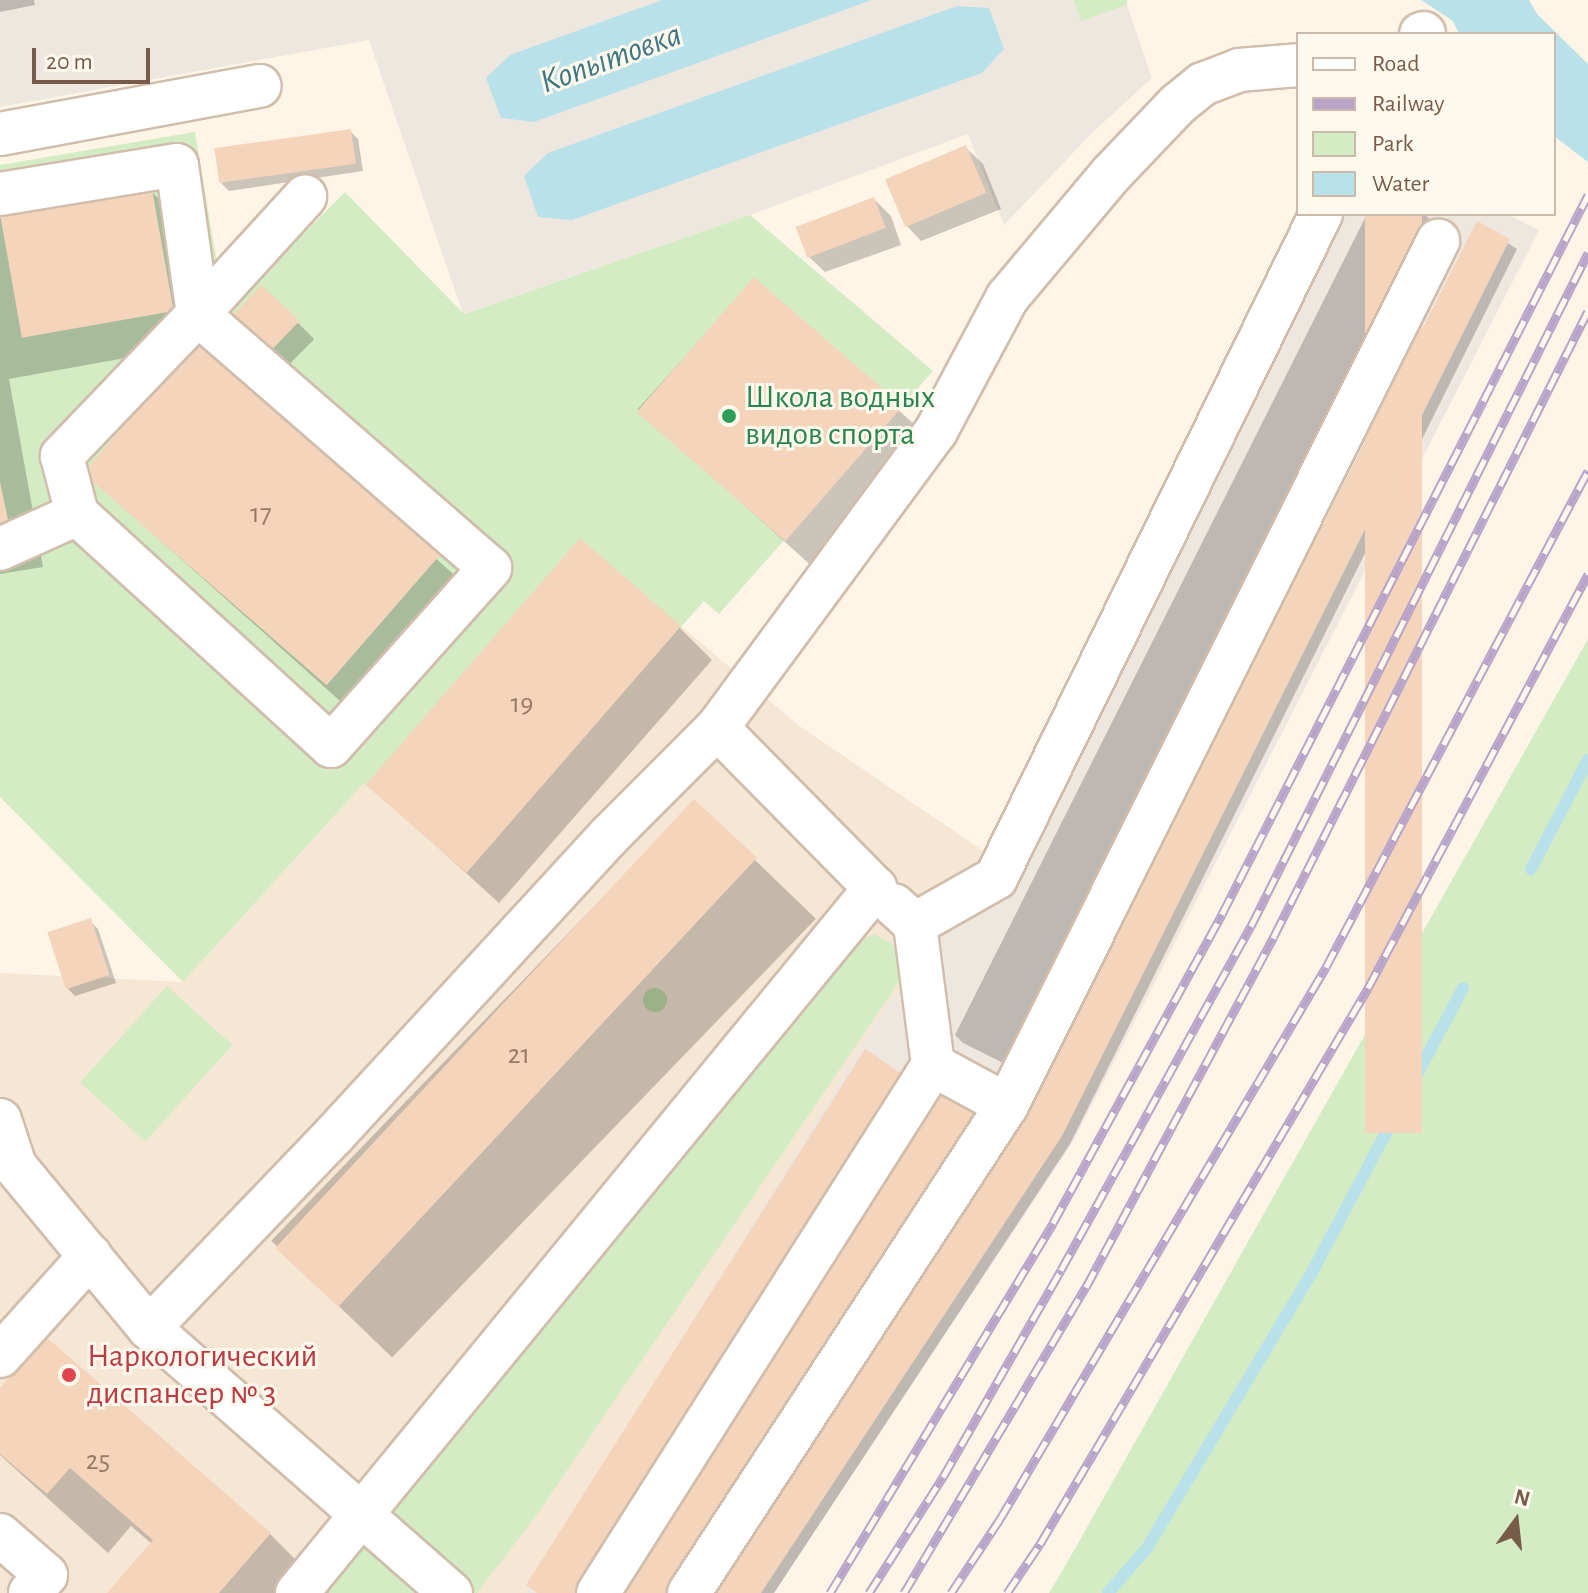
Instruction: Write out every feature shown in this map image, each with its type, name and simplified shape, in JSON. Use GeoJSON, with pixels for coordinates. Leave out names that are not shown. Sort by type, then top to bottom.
{"type":"FeatureCollection","features":[{"type":"Feature","properties":{"kind":"street"},"geometry":{"type":"LineString","coordinates":[[149,1328],[334,1135],[609,836],[717,728],[936,431],[1007,298],[1112,173],[1178,104],[1203,84],[1239,70],[1296,65]]}},
{"type":"Feature","properties":{"kind":"street"},"geometry":{"type":"LineString","coordinates":[[0,134],[260,86]]}},
{"type":"Feature","properties":{"kind":"street"},"geometry":{"type":"LineString","coordinates":[[0,194],[177,165],[198,314],[490,568],[331,746],[77,514],[62,456],[198,314],[305,197]]}},
{"type":"Feature","properties":{"kind":"street"},"geometry":{"type":"LineString","coordinates":[[915,924],[996,878],[1320,216]]}},
{"type":"Feature","properties":{"kind":"street"},"geometry":{"type":"LineString","coordinates":[[689,1593],[1007,1105],[1438,241]]}},
{"type":"Feature","properties":{"kind":"street"},"geometry":{"type":"LineString","coordinates":[[0,549],[77,514]]}},
{"type":"Feature","properties":{"kind":"street"},"geometry":{"type":"LineString","coordinates":[[598,1593],[933,1065],[915,924],[875,888],[717,728]]}},
{"type":"Feature","properties":{"kind":"street"},"geometry":{"type":"LineString","coordinates":[[297,1593],[875,888]]}},
{"type":"Feature","properties":{"kind":"street"},"geometry":{"type":"LineString","coordinates":[[933,1065],[1007,1105]]}},
{"type":"Feature","properties":{"kind":"street"},"geometry":{"type":"LineString","coordinates":[[0,1120],[7,1158],[149,1328],[361,1516],[428,1586]]}},
{"type":"Feature","properties":{"kind":"street"},"geometry":{"type":"LineString","coordinates":[[0,1356],[90,1256]]}},
{"type":"Feature","properties":{"kind":"street"},"geometry":{"type":"LineString","coordinates":[[0,1535],[46,1575],[30,1593]]}},
{"type":"Feature","properties":{"kind":"shaded area"},"geometry":{"type":"Polygon","coordinates":[[[0,0],[1074,0],[1082,20],[1127,5],[1152,78],[1093,132],[1004,225],[968,134],[750,215],[463,314],[369,40],[0,107],[0,0]]]}},
{"type":"Feature","properties":{"kind":"shaded area"},"geometry":{"type":"Polygon","coordinates":[[[1332,216],[1511,216],[1539,230],[1074,1140],[774,1593],[526,1593],[882,1013],[995,859],[1332,216]]]}},
{"type":"Feature","properties":{"kind":"shaded area"},"geometry":{"type":"Polygon","coordinates":[[[681,626],[798,725],[995,859],[535,1582],[526,1593],[0,1593],[0,973],[183,982],[364,783],[681,626]]]}},
{"type":"Feature","properties":{"kind":"green space"},"geometry":{"type":"Polygon","coordinates":[[[1074,0],[1127,0],[1127,5],[1081,21],[1074,0]]]}},
{"type":"Feature","properties":{"kind":"green space"},"geometry":{"type":"Polygon","coordinates":[[[195,132],[217,263],[246,292],[345,192],[464,314],[750,215],[933,371],[719,614],[704,601],[465,871],[364,783],[183,982],[0,797],[0,165],[195,132]]]}},
{"type":"Feature","properties":{"kind":"green space"},"geometry":{"type":"Polygon","coordinates":[[[1588,639],[1588,1593],[1049,1593],[1068,1561],[1588,639]]]}},
{"type":"Feature","properties":{"kind":"green space"},"geometry":{"type":"Polygon","coordinates":[[[874,934],[902,949],[899,982],[538,1513],[477,1593],[312,1593],[841,951],[874,934]]]}},
{"type":"Feature","properties":{"kind":"green space"},"geometry":{"type":"Polygon","coordinates":[[[167,986],[232,1045],[145,1141],[80,1083],[167,986]]]}},
{"type":"Feature","properties":{"kind":"water","name":"Копытовка"},"geometry":{"type":"Polygon","coordinates":[[[662,0],[872,0],[534,122],[501,118],[486,78],[510,55],[662,0]]]}},
{"type":"Feature","properties":{"kind":"water"},"geometry":{"type":"Polygon","coordinates":[[[1421,0],[1529,0],[1537,14],[1555,32],[1458,32],[1453,21],[1421,0]]]}},
{"type":"Feature","properties":{"kind":"water"},"geometry":{"type":"Polygon","coordinates":[[[957,6],[989,8],[997,29],[1004,49],[982,73],[572,220],[538,217],[524,176],[548,153],[957,6]]]}},
{"type":"Feature","properties":{"kind":"water"},"geometry":{"type":"Polygon","coordinates":[[[1556,33],[1588,64],[1588,162],[1556,138],[1556,33]]]}},
{"type":"Feature","properties":{"kind":"building"},"geometry":{"type":"Polygon","coordinates":[[[351,129],[356,164],[219,183],[214,148],[351,129]]]}},
{"type":"Feature","properties":{"kind":"building"},"geometry":{"type":"Polygon","coordinates":[[[966,145],[986,193],[905,227],[885,179],[966,145]]]}},
{"type":"Feature","properties":{"kind":"building"},"geometry":{"type":"Polygon","coordinates":[[[152,189],[174,311],[22,338],[0,216],[152,189]]]}},
{"type":"Feature","properties":{"kind":"building"},"geometry":{"type":"Polygon","coordinates":[[[874,197],[886,228],[807,258],[796,227],[874,197]]]}},
{"type":"Feature","properties":{"kind":"building"},"geometry":{"type":"Polygon","coordinates":[[[1365,216],[1422,216],[1422,1133],[1365,1133],[1365,216]]]}},
{"type":"Feature","properties":{"kind":"building"},"geometry":{"type":"Polygon","coordinates":[[[1477,221],[1510,239],[1062,1136],[761,1593],[708,1593],[1024,1114],[1477,221]]]}},
{"type":"Feature","properties":{"kind":"building"},"geometry":{"type":"Polygon","coordinates":[[[754,277],[903,406],[785,541],[637,412],[754,277]]]}},
{"type":"Feature","properties":{"kind":"building"},"geometry":{"type":"Polygon","coordinates":[[[262,285],[299,321],[261,361],[224,325],[262,285]]]}},
{"type":"Feature","properties":{"kind":"building"},"geometry":{"type":"Polygon","coordinates":[[[197,342],[441,554],[327,685],[83,473],[197,342]]]}},
{"type":"Feature","properties":{"kind":"building"},"geometry":{"type":"Polygon","coordinates":[[[0,482],[11,534],[0,536],[0,482]]]}},
{"type":"Feature","properties":{"kind":"building"},"geometry":{"type":"Polygon","coordinates":[[[580,538],[681,626],[467,873],[365,785],[580,538]]]}},
{"type":"Feature","properties":{"kind":"building"},"geometry":{"type":"Polygon","coordinates":[[[694,799],[757,858],[338,1307],[275,1248],[694,799]]]}},
{"type":"Feature","properties":{"kind":"building"},"geometry":{"type":"Polygon","coordinates":[[[91,918],[110,975],[66,989],[47,932],[91,918]]]}},
{"type":"Feature","properties":{"kind":"building"},"geometry":{"type":"Polygon","coordinates":[[[865,1049],[908,1078],[582,1593],[537,1593],[526,1585],[865,1049]]]}},
{"type":"Feature","properties":{"kind":"building"},"geometry":{"type":"Polygon","coordinates":[[[939,1089],[982,1117],[673,1593],[612,1593],[939,1089]]]}},
{"type":"Feature","properties":{"kind":"building"},"geometry":{"type":"Polygon","coordinates":[[[45,1336],[271,1533],[219,1593],[107,1593],[153,1540],[70,1468],[47,1494],[0,1454],[0,1388],[45,1336]]]}},
{"type":"Feature","properties":{"kind":"waterway"},"geometry":{"type":"LineString","coordinates":[[1531,869],[1588,760]]}},
{"type":"Feature","properties":{"kind":"waterway"},"geometry":{"type":"LineString","coordinates":[[1108,1593],[1147,1548],[1311,1274],[1463,988]]}},
{"type":"Feature","properties":{"kind":"railway"},"geometry":{"type":"LineString","coordinates":[[830,1593],[1053,1223],[1222,914],[1588,195]]}},
{"type":"Feature","properties":{"kind":"railway"},"geometry":{"type":"LineString","coordinates":[[869,1593],[943,1477],[1251,926],[1588,253]]}},
{"type":"Feature","properties":{"kind":"railway"},"geometry":{"type":"LineString","coordinates":[[904,1593],[1086,1287],[1274,936],[1588,311]]}},
{"type":"Feature","properties":{"kind":"railway"},"geometry":{"type":"LineString","coordinates":[[951,1593],[1000,1519],[1326,967],[1588,471]]}},
{"type":"Feature","properties":{"kind":"railway"},"geometry":{"type":"LineString","coordinates":[[1007,1593],[1040,1544],[1368,988],[1588,574]]}},
{"type":"Feature","properties":{"kind":"place","name":"Школа водных видов спорта"},"geometry":{"type":"Point","coordinates":[729,416]}},
{"type":"Feature","properties":{"kind":"place","name":"Наркологический диспансер № 3"},"geometry":{"type":"Point","coordinates":[69,1375]}}]}
